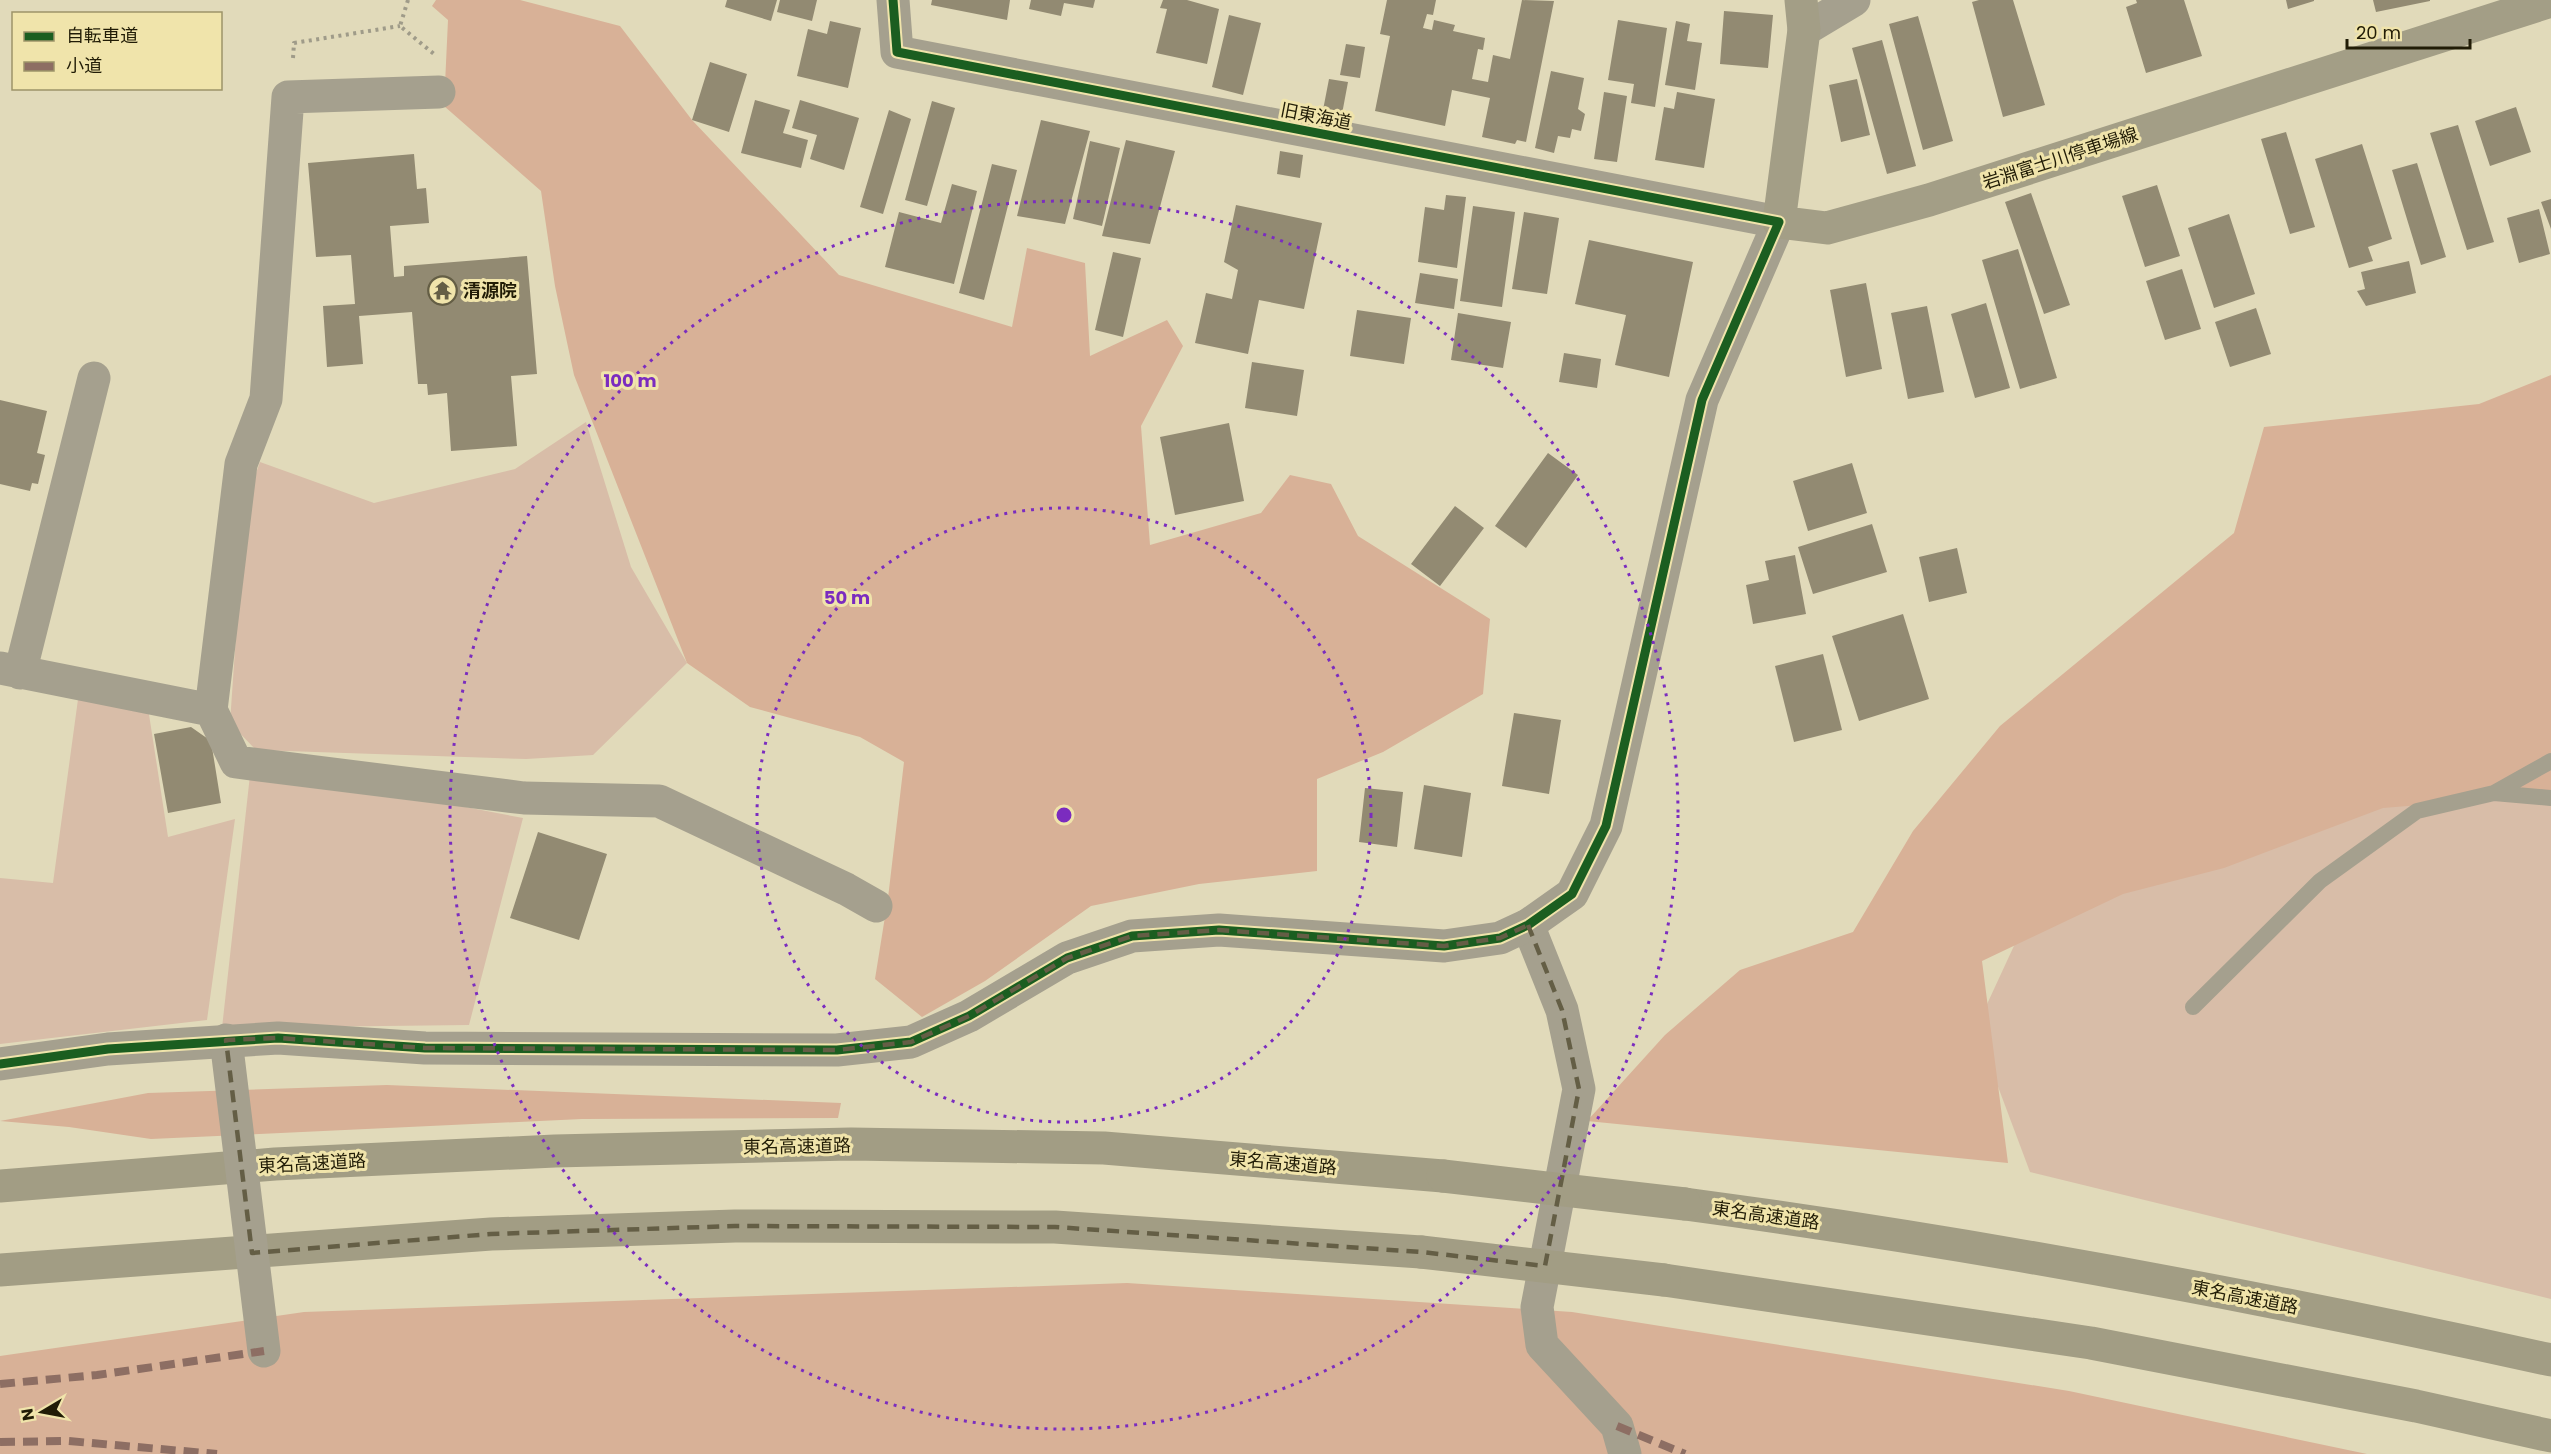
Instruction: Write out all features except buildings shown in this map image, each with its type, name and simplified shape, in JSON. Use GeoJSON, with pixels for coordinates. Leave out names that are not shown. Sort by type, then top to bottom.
{"type":"FeatureCollection","features":[{"type":"Feature","properties":{"kind":"highway","name":"東名高速道路"},"geometry":{"type":"LineString","coordinates":[[0,1186],[287,1163],[555,1151],[850,1144],[1104,1148],[1443,1176],[1685,1204],[1861,1228],[2097,1268],[2419,1331],[2551,1360]]}},
{"type":"Feature","properties":{"kind":"highway"},"geometry":{"type":"LineString","coordinates":[[0,1270],[490,1234],[735,1226],[1055,1227],[1420,1252],[1664,1280],[2091,1343],[2416,1406],[2551,1436]]}},
{"type":"Feature","properties":{"kind":"highway"},"geometry":{"type":"LineString","coordinates":[[0,1293],[224,1255]]}},
{"type":"Feature","properties":{"kind":"main road","name":"岩淵富士川停車場線"},"geometry":{"type":"LineString","coordinates":[[1779,222],[1827,228],[1929,200],[2551,1]]}},
{"type":"Feature","properties":{"kind":"main road"},"geometry":{"type":"LineString","coordinates":[[1779,222],[1802,15]]}},
{"type":"Feature","properties":{"kind":"street","name":"旧東海道"},"geometry":{"type":"LineString","coordinates":[[893,0],[897,52],[1779,222]]}},
{"type":"Feature","properties":{"kind":"street"},"geometry":{"type":"LineString","coordinates":[[1802,15],[1854,0]]}},
{"type":"Feature","properties":{"kind":"street"},"geometry":{"type":"LineString","coordinates":[[439,92],[288,97],[266,399],[241,464],[211,710],[236,762],[524,798],[659,801],[846,889],[876,906]]}},
{"type":"Feature","properties":{"kind":"street"},"geometry":{"type":"LineString","coordinates":[[0,1064],[108,1049],[278,1038],[424,1048],[837,1050],[911,1042],[969,1016],[1068,958],[1132,936],[1219,930],[1444,946],[1500,938],[1528,925],[1572,894],[1606,826],[1702,400],[1779,222]]}},
{"type":"Feature","properties":{"kind":"street"},"geometry":{"type":"LineString","coordinates":[[94,378],[10,670],[211,710]]}},
{"type":"Feature","properties":{"kind":"street"},"geometry":{"type":"LineString","coordinates":[[1528,925],[1562,1010],[1579,1089],[1537,1307],[1542,1345],[1617,1426],[1626,1454]]}},
{"type":"Feature","properties":{"kind":"street"},"geometry":{"type":"LineString","coordinates":[[226,1040],[264,1351]]}},
{"type":"Feature","properties":{"kind":"lane"},"geometry":{"type":"LineString","coordinates":[[2193,1007],[2320,881],[2417,811],[2494,793],[2551,761]]}},
{"type":"Feature","properties":{"kind":"lane"},"geometry":{"type":"LineString","coordinates":[[2494,793],[2551,798]]}},
{"type":"Feature","properties":{"kind":"path"},"geometry":{"type":"LineString","coordinates":[[400,26],[408,0]]}},
{"type":"Feature","properties":{"kind":"path"},"geometry":{"type":"LineString","coordinates":[[288,97],[294,43],[400,26],[439,59],[439,92]]}},
{"type":"Feature","properties":{"kind":"highlighted area"},"geometry":{"type":"Polygon","coordinates":[[[1528,925],[1562,1010],[1579,1089],[1545,1266],[1421,1252],[1055,1227],[735,1226],[491,1234],[252,1253],[226,1040],[278,1038],[425,1048],[837,1050],[911,1042],[969,1016],[1067,958],[1132,936],[1219,930],[1444,946],[1500,938],[1528,925]]]}},
{"type":"Feature","properties":{"kind":"shaded area"},"geometry":{"type":"Polygon","coordinates":[[[436,0],[520,0],[620,26],[692,120],[839,275],[1012,327],[1027,248],[1085,263],[1090,356],[1167,320],[1183,346],[1141,426],[1150,545],[1261,513],[1290,475],[1331,484],[1358,536],[1490,619],[1483,694],[1383,752],[1317,779],[1317,871],[1199,884],[1091,906],[985,981],[922,1017],[875,979],[888,898],[904,762],[860,737],[750,707],[687,663],[574,375],[555,286],[541,191],[444,106],[448,20],[432,6],[436,0]]]}},
{"type":"Feature","properties":{"kind":"shaded area"},"geometry":{"type":"Polygon","coordinates":[[[2551,375],[2551,797],[2531,796],[2383,808],[2224,868],[2123,894],[1982,961],[2008,1163],[1587,1121],[1665,1035],[1740,970],[1853,932],[1913,831],[2000,726],[2234,533],[2264,427],[2479,404],[2551,375]]]}},
{"type":"Feature","properties":{"kind":"shaded area"},"geometry":{"type":"Polygon","coordinates":[[[586,422],[631,567],[687,663],[593,755],[526,759],[256,750],[230,723],[245,504],[260,462],[374,503],[515,469],[586,422]]]}},
{"type":"Feature","properties":{"kind":"shaded area"},"geometry":{"type":"Polygon","coordinates":[[[79,692],[148,708],[168,837],[235,819],[207,1020],[0,1044],[0,878],[53,883],[79,692]]]}},
{"type":"Feature","properties":{"kind":"shaded area"},"geometry":{"type":"Polygon","coordinates":[[[251,766],[523,818],[469,1025],[222,1028],[251,766]]]}},
{"type":"Feature","properties":{"kind":"shaded area"},"geometry":{"type":"Polygon","coordinates":[[[2551,777],[2551,1299],[2030,1172],[1976,1028],[2019,935],[2368,795],[2551,777]]]}},
{"type":"Feature","properties":{"kind":"shaded area"},"geometry":{"type":"Polygon","coordinates":[[[387,1085],[841,1103],[838,1118],[582,1119],[151,1139],[69,1127],[0,1121],[148,1093],[387,1085]]]}},
{"type":"Feature","properties":{"kind":"shaded area"},"geometry":{"type":"Polygon","coordinates":[[[1127,1283],[1572,1312],[2069,1391],[2367,1454],[0,1454],[0,1356],[304,1312],[1127,1283]]]}},
{"type":"Feature","properties":{"kind":"marked path"},"geometry":{"type":"LineString","coordinates":[[0,1384],[97,1375],[264,1351]]}},
{"type":"Feature","properties":{"kind":"marked path"},"geometry":{"type":"LineString","coordinates":[[1617,1426],[1685,1454]]}},
{"type":"Feature","properties":{"kind":"marked path"},"geometry":{"type":"LineString","coordinates":[[0,1442],[68,1441],[217,1454]]}},
{"type":"Feature","properties":{"kind":"cycle path"},"geometry":{"type":"LineString","coordinates":[[0,1064],[108,1049],[278,1038],[425,1048],[837,1050],[911,1042],[969,1016],[1067,958],[1132,936],[1219,930],[1444,946],[1500,938],[1528,925],[1572,894],[1606,826],[1702,400],[1779,222],[897,52],[893,0]]}},
{"type":"Feature","properties":{"kind":"place","name":"清源院"},"geometry":{"type":"Point","coordinates":[442,290]}}]}
